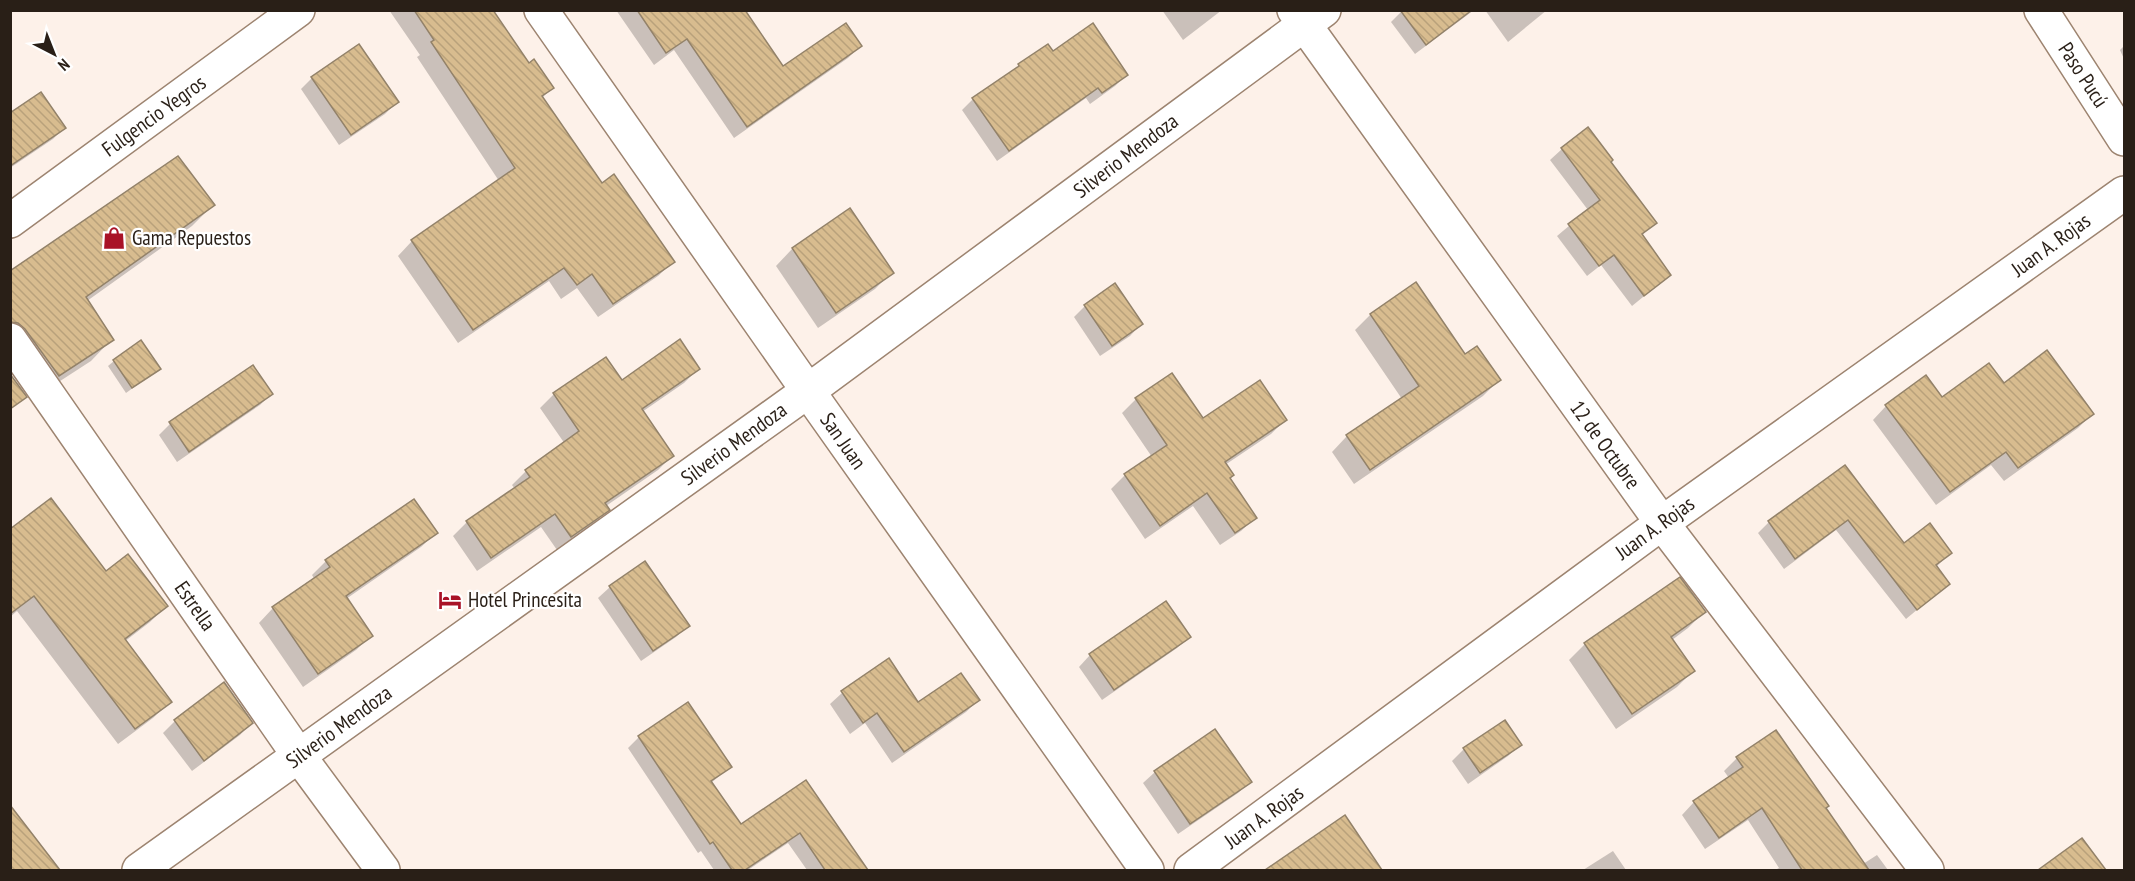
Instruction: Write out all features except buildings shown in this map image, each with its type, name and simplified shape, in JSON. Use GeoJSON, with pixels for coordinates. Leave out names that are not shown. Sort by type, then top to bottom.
{"type":"FeatureCollection","features":[{"type":"Feature","properties":{"kind":"street","name":"Fulgencio Yegros"},"geometry":{"type":"LineString","coordinates":[[10,221],[298,10]]}},
{"type":"Feature","properties":{"kind":"street","name":"San Juan"},"geometry":{"type":"LineString","coordinates":[[541,10],[807,391],[1147,870]]}},
{"type":"Feature","properties":{"kind":"street","name":"Paso Pucú"},"geometry":{"type":"LineString","coordinates":[[2041,10],[2124,139]]}},
{"type":"Feature","properties":{"kind":"street","name":"Silverio Mendoza"},"geometry":{"type":"LineString","coordinates":[[140,870],[807,391],[1307,15]]}},
{"type":"Feature","properties":{"kind":"street","name":"12 de Octubre"},"geometry":{"type":"LineString","coordinates":[[1307,15],[1662,523],[1927,870]]}},
{"type":"Feature","properties":{"kind":"street","name":"Juan A. Rojas"},"geometry":{"type":"LineString","coordinates":[[1191,870],[1662,523],[2124,193]]}},
{"type":"Feature","properties":{"kind":"street","name":"Estrella"},"geometry":{"type":"LineString","coordinates":[[10,340],[299,756],[383,870]]}},
{"type":"Feature","properties":{"kind":"place","name":"Gama Repuestos"},"geometry":{"type":"Point","coordinates":[114,238]}},
{"type":"Feature","properties":{"kind":"place","name":"Hotel Princesita"},"geometry":{"type":"Point","coordinates":[450,600]}}]}
